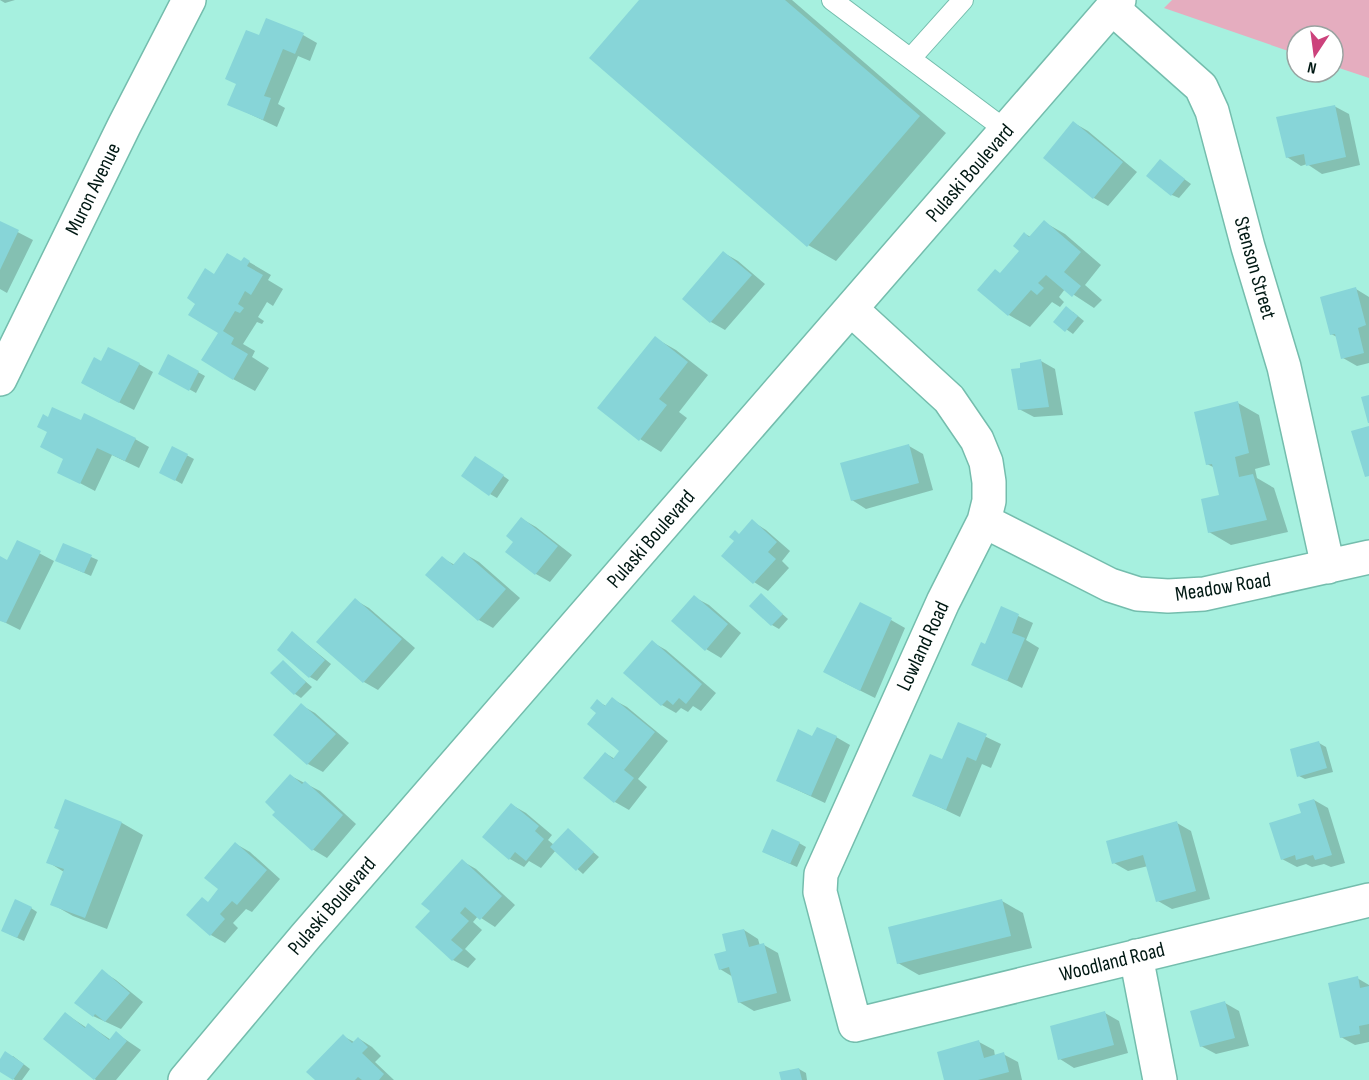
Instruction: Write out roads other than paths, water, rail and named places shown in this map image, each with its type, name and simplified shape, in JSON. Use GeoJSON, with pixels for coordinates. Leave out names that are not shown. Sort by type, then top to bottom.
{"type":"FeatureCollection","features":[{"type":"Feature","properties":{"kind":"street","name":"Muron Avenue"},"geometry":{"type":"LineString","coordinates":[[0,379],[118,137],[189,0]]}},
{"type":"Feature","properties":{"kind":"street","name":"Pulaski Boulevard"},"geometry":{"type":"LineString","coordinates":[[185,1080],[328,910],[1116,4]]}},
{"type":"Feature","properties":{"kind":"street","name":"Stenson Street"},"geometry":{"type":"LineString","coordinates":[[1116,4],[1202,87],[1212,111],[1248,247],[1284,367],[1328,567]]}},
{"type":"Feature","properties":{"kind":"street","name":"Lowland Road"},"geometry":{"type":"LineString","coordinates":[[852,310],[949,399],[977,440],[986,462],[989,482],[989,501],[984,521],[943,602],[821,874],[820,892],[855,1025]]}},
{"type":"Feature","properties":{"kind":"street","name":"Meadow Road"},"geometry":{"type":"LineString","coordinates":[[984,521],[1110,585],[1138,594],[1168,596],[1204,594],[1369,557]]}},
{"type":"Feature","properties":{"kind":"street","name":"Woodland Road"},"geometry":{"type":"LineString","coordinates":[[855,1025],[1369,900]]}},
{"type":"Feature","properties":{"kind":"street"},"geometry":{"type":"LineString","coordinates":[[1136,956],[1160,1080]]}},
{"type":"Feature","properties":{"kind":"lane"},"geometry":{"type":"LineString","coordinates":[[832,0],[1007,131]]}},
{"type":"Feature","properties":{"kind":"lane"},"geometry":{"type":"LineString","coordinates":[[911,58],[963,0]]}}]}
